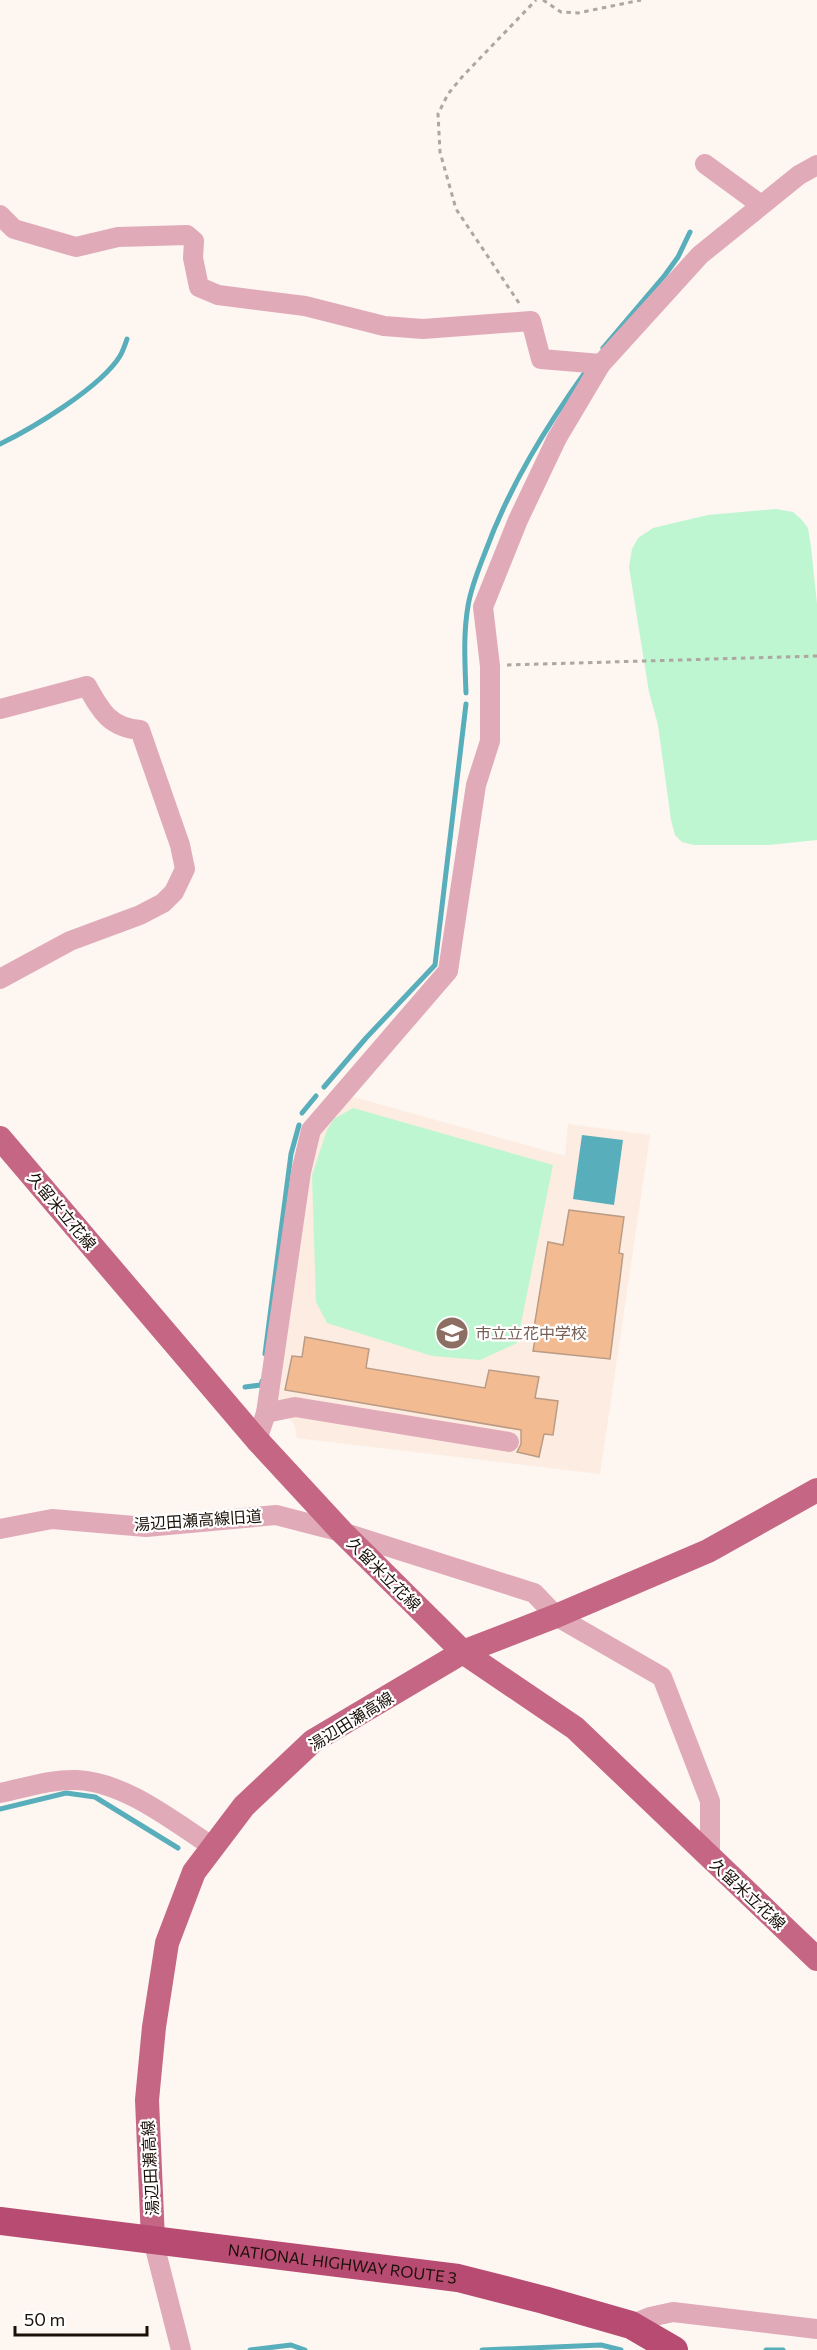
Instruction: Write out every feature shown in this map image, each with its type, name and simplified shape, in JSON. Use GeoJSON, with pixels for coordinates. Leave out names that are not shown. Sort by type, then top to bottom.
{"type":"FeatureCollection","features":[{"type":"Feature","properties":{"kind":"highway","name":"NATIONAL HIGHWAY ROUTE 3"},"geometry":{"type":"LineString","coordinates":[[0,2221],[458,2278],[632,2325],[674,2350]]}},
{"type":"Feature","properties":{"kind":"main road","name":"久留米立花線"},"geometry":{"type":"LineString","coordinates":[[0,1138],[256,1440],[342,1532],[463,1652],[575,1728],[817,1959]]}},
{"type":"Feature","properties":{"kind":"main road","name":"湯辺田瀬高線"},"geometry":{"type":"LineString","coordinates":[[153,2240],[147,2100],[154,2027],[167,1943],[194,1872],[244,1806],[313,1742],[463,1652],[556,1616],[708,1551],[817,1490]]}},
{"type":"Feature","properties":{"kind":"street"},"geometry":{"type":"LineString","coordinates":[[705,164],[761,205]]}},
{"type":"Feature","properties":{"kind":"street"},"geometry":{"type":"LineString","coordinates":[[256,1440],[266,1413],[301,1172],[311,1130],[448,971],[476,785],[490,741],[490,666],[483,607],[514,530],[557,438],[602,364],[700,255],[761,205],[817,165]]}},
{"type":"Feature","properties":{"kind":"street"},"geometry":{"type":"LineString","coordinates":[[0,215],[14,229],[76,247],[118,237],[187,235],[194,241],[193,258],[199,287],[218,295],[305,306],[384,326],[423,329],[531,321],[541,359],[602,364]]}},
{"type":"Feature","properties":{"kind":"street"},"geometry":{"type":"LineString","coordinates":[[0,709],[87,686],[102,714],[124,729],[140,730],[180,845],[185,869],[174,892],[163,903],[140,915],[70,941],[0,979]]}},
{"type":"Feature","properties":{"kind":"street"},"geometry":{"type":"LineString","coordinates":[[266,1413],[295,1407],[509,1442]]}},
{"type":"Feature","properties":{"kind":"street","name":"湯辺田瀬高線旧道"},"geometry":{"type":"LineString","coordinates":[[0,1529],[52,1519],[146,1527],[276,1515],[342,1532],[534,1593],[556,1616],[662,1677],[710,1801],[710,1859]]}},
{"type":"Feature","properties":{"kind":"street"},"geometry":{"type":"LineString","coordinates":[[0,1793],[54,1782],[79,1780],[105,1785],[128,1794],[213,1847]]}},
{"type":"Feature","properties":{"kind":"street"},"geometry":{"type":"LineString","coordinates":[[153,2240],[182,2350]]}},
{"type":"Feature","properties":{"kind":"street"},"geometry":{"type":"LineString","coordinates":[[632,2325],[650,2317],[673,2312],[817,2329]]}},
{"type":"Feature","properties":{"kind":"path"},"geometry":{"type":"LineString","coordinates":[[531,321],[456,209],[440,152],[438,114],[448,94],[462,76],[536,0]]}},
{"type":"Feature","properties":{"kind":"path"},"geometry":{"type":"LineString","coordinates":[[543,0],[561,12],[578,13],[641,0]]}},
{"type":"Feature","properties":{"kind":"path"},"geometry":{"type":"LineString","coordinates":[[490,666],[817,656]]}},
{"type":"Feature","properties":{"kind":"shaded area","name":"市立立花中学校"},"geometry":{"type":"Polygon","coordinates":[[[350,1096],[565,1156],[568,1124],[650,1135],[600,1474],[297,1438],[295,1426],[271,1392],[313,1137],[350,1096]]]}},
{"type":"Feature","properties":{"kind":"green space"},"geometry":{"type":"Polygon","coordinates":[[[776,509],[793,512],[801,519],[808,528],[811,547],[817,604],[817,840],[769,845],[694,845],[682,842],[675,835],[671,820],[658,725],[649,692],[629,567],[632,549],[638,538],[653,528],[708,515],[776,509]]]}},
{"type":"Feature","properties":{"kind":"green space"},"geometry":{"type":"Polygon","coordinates":[[[353,1108],[553,1165],[517,1343],[480,1360],[432,1356],[327,1323],[316,1302],[312,1175],[327,1130],[334,1119],[353,1108]]]}},
{"type":"Feature","properties":{"kind":"water"},"geometry":{"type":"Polygon","coordinates":[[[582,1135],[623,1140],[614,1205],[573,1199],[582,1135]]]}},
{"type":"Feature","properties":{"kind":"building"},"geometry":{"type":"Polygon","coordinates":[[[569,1210],[624,1217],[619,1253],[623,1254],[610,1359],[533,1351],[536,1334],[533,1334],[548,1242],[563,1245],[569,1210]]]}},
{"type":"Feature","properties":{"kind":"building"},"geometry":{"type":"Polygon","coordinates":[[[305,1337],[369,1349],[366,1368],[485,1388],[489,1370],[539,1377],[535,1398],[558,1401],[553,1435],[544,1434],[539,1457],[517,1452],[521,1444],[521,1430],[285,1390],[292,1356],[302,1357],[305,1337]]]}},
{"type":"Feature","properties":{"kind":"waterway"},"geometry":{"type":"LineString","coordinates":[[603,348],[665,275],[678,257],[690,232]]}},
{"type":"Feature","properties":{"kind":"waterway"},"geometry":{"type":"LineString","coordinates":[[0,444],[65,406],[98,381],[120,356],[127,339]]}},
{"type":"Feature","properties":{"kind":"waterway"},"geometry":{"type":"LineString","coordinates":[[466,693],[466,617],[478,571],[506,502],[543,435],[586,371]]}},
{"type":"Feature","properties":{"kind":"waterway"},"geometry":{"type":"LineString","coordinates":[[324,1087],[366,1038],[435,965],[466,704]]}},
{"type":"Feature","properties":{"kind":"waterway"},"geometry":{"type":"LineString","coordinates":[[302,1113],[316,1096]]}},
{"type":"Feature","properties":{"kind":"waterway"},"geometry":{"type":"LineString","coordinates":[[265,1354],[291,1154],[299,1125]]}},
{"type":"Feature","properties":{"kind":"waterway"},"geometry":{"type":"LineString","coordinates":[[245,1387],[261,1385],[262,1381]]}},
{"type":"Feature","properties":{"kind":"waterway"},"geometry":{"type":"LineString","coordinates":[[0,1809],[66,1793],[95,1797],[178,1848]]}},
{"type":"Feature","properties":{"kind":"waterway"},"geometry":{"type":"LineString","coordinates":[[250,2350],[291,2345],[305,2350]]}},
{"type":"Feature","properties":{"kind":"waterway"},"geometry":{"type":"LineString","coordinates":[[482,2350],[601,2345],[621,2350]]}},
{"type":"Feature","properties":{"kind":"waterway"},"geometry":{"type":"LineString","coordinates":[[766,2350],[783,2350]]}},
{"type":"Feature","properties":{"kind":"place","name":"市立立花中学校"},"geometry":{"type":"Point","coordinates":[452,1333]}}]}
